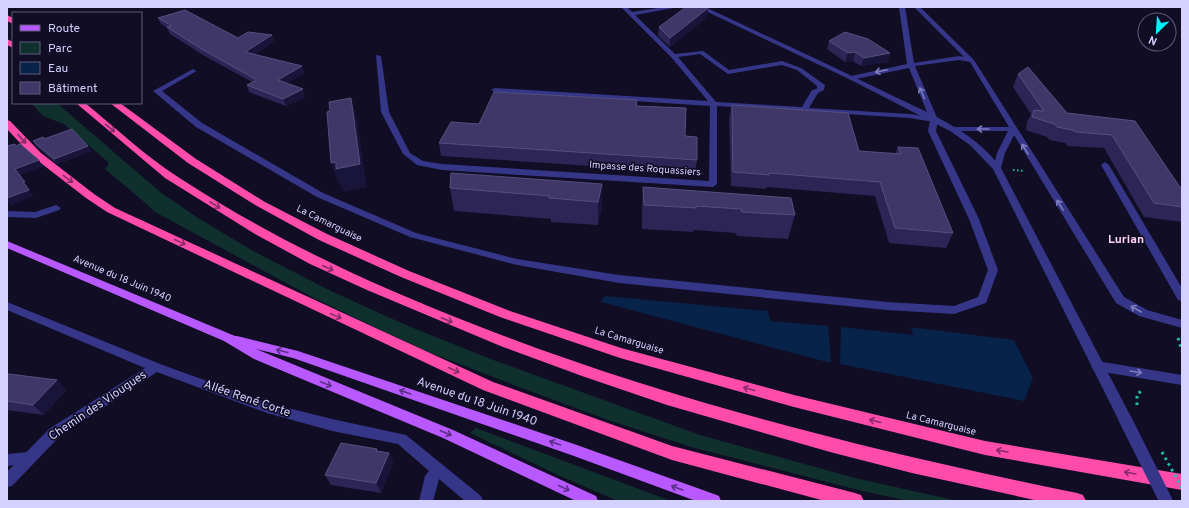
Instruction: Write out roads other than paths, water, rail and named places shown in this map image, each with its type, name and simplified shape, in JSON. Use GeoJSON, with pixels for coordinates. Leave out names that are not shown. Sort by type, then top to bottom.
{"type":"FeatureCollection","features":[{"type":"Feature","properties":{"kind":"highway"},"geometry":{"type":"LineString","coordinates":[[81,104],[166,173],[245,224],[298,254],[376,290],[490,338],[614,381],[801,438],[1001,486],[1077,501]]}},
{"type":"Feature","properties":{"kind":"highway","name":"La Camarguaise"},"geometry":{"type":"LineString","coordinates":[[115,104],[192,161],[261,204],[323,237],[505,314],[620,353],[794,401],[985,448],[1182,482]]}},
{"type":"Feature","properties":{"kind":"highway"},"geometry":{"type":"LineString","coordinates":[[7,123],[37,155],[90,196],[111,210],[488,386],[672,452],[855,501]]}},
{"type":"Feature","properties":{"kind":"main road","name":"Avenue du 18 Juin 1940"},"geometry":{"type":"LineString","coordinates":[[7,244],[228,338],[258,356],[448,434],[591,501]]}},
{"type":"Feature","properties":{"kind":"main road","name":"Avenue du 18 Juin 1940"},"geometry":{"type":"LineString","coordinates":[[228,338],[294,354],[574,450],[714,501]]}},
{"type":"Feature","properties":{"kind":"street"},"geometry":{"type":"LineString","coordinates":[[624,7],[673,56],[714,104]]}},
{"type":"Feature","properties":{"kind":"street"},"geometry":{"type":"LineString","coordinates":[[631,14],[676,7]]}},
{"type":"Feature","properties":{"kind":"street"},"geometry":{"type":"LineString","coordinates":[[700,7],[851,78],[953,129],[973,143],[990,158],[997,168],[1166,501]]}},
{"type":"Feature","properties":{"kind":"street"},"geometry":{"type":"LineString","coordinates":[[194,71],[157,90],[199,125],[313,192],[413,235],[517,262],[619,279],[887,306],[954,310],[982,300],[993,270],[974,218],[932,131],[934,120],[911,65],[902,7]]}},
{"type":"Feature","properties":{"kind":"street"},"geometry":{"type":"LineString","coordinates":[[917,7],[972,61],[1120,300],[1143,313],[1182,324]]}},
{"type":"Feature","properties":{"kind":"street"},"geometry":{"type":"LineString","coordinates":[[673,56],[701,52],[728,72],[782,63],[799,68],[821,85],[820,90],[815,92],[805,108]]}},
{"type":"Feature","properties":{"kind":"street","name":"Impasse des Roquassiers"},"geometry":{"type":"LineString","coordinates":[[378,56],[385,112],[407,154],[420,164],[442,167],[713,184],[714,104]]}},
{"type":"Feature","properties":{"kind":"street"},"geometry":{"type":"LineString","coordinates":[[851,78],[911,65],[959,58],[972,61]]}},
{"type":"Feature","properties":{"kind":"street"},"geometry":{"type":"LineString","coordinates":[[495,90],[714,104],[805,108],[910,116],[934,120]]}},
{"type":"Feature","properties":{"kind":"street"},"geometry":{"type":"LineString","coordinates":[[953,129],[1014,129]]}},
{"type":"Feature","properties":{"kind":"street"},"geometry":{"type":"LineString","coordinates":[[997,168],[1001,153],[1014,129]]}},
{"type":"Feature","properties":{"kind":"street"},"geometry":{"type":"LineString","coordinates":[[1105,166],[1182,297]]}},
{"type":"Feature","properties":{"kind":"street"},"geometry":{"type":"LineString","coordinates":[[7,214],[36,215],[56,208]]}},
{"type":"Feature","properties":{"kind":"street"},"geometry":{"type":"LineString","coordinates":[[1170,277],[1182,279]]}},
{"type":"Feature","properties":{"kind":"street","name":"Allée René Corte"},"geometry":{"type":"LineString","coordinates":[[7,306],[156,367],[267,408],[332,425],[401,439],[476,501]]}},
{"type":"Feature","properties":{"kind":"street"},"geometry":{"type":"LineString","coordinates":[[1097,366],[1182,380]]}},
{"type":"Feature","properties":{"kind":"street","name":"Chemin des Viougues"},"geometry":{"type":"LineString","coordinates":[[7,481],[54,432],[156,367]]}},
{"type":"Feature","properties":{"kind":"street"},"geometry":{"type":"LineString","coordinates":[[7,460],[29,458]]}},
{"type":"Feature","properties":{"kind":"street"},"geometry":{"type":"LineString","coordinates":[[426,501],[432,476],[440,472]]}},
{"type":"Feature","properties":{"kind":"water"},"geometry":{"type":"Polygon","coordinates":[[[605,296],[768,311],[770,321],[828,326],[831,363],[601,302],[605,296]]]}},
{"type":"Feature","properties":{"kind":"water"},"geometry":{"type":"Polygon","coordinates":[[[841,327],[914,335],[910,327],[1014,340],[1033,378],[1024,401],[840,364],[841,327]]]}},
{"type":"Feature","properties":{"kind":"district","name":"Lurian"},"geometry":{"type":"Point","coordinates":[1126,240]}}]}
